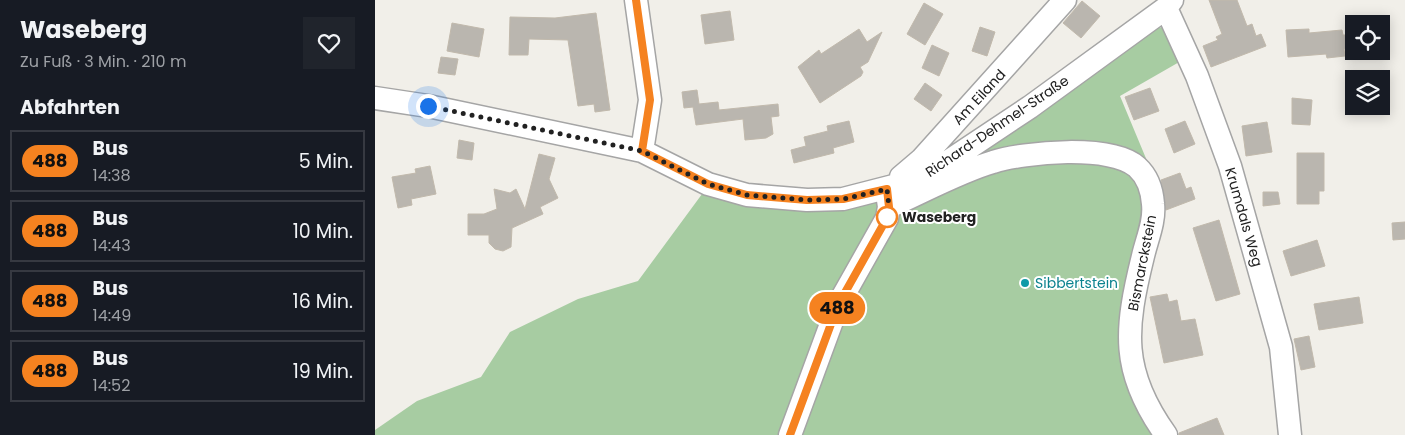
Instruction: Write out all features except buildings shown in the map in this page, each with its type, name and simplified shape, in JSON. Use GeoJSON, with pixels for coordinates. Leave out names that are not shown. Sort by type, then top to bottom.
{"type":"FeatureCollection","features":[{"type":"Feature","properties":{"kind":"street"},"geometry":{"type":"LineString","coordinates":[[636,0],[650,100],[642,151]]}},
{"type":"Feature","properties":{"kind":"street","name":"Am Eiland"},"geometry":{"type":"LineString","coordinates":[[888,198],[1063,2]]}},
{"type":"Feature","properties":{"kind":"street","name":"Richard-Dehmel-Straße"},"geometry":{"type":"LineString","coordinates":[[375,98],[428,106],[642,151],[708,184],[747,195],[807,200],[888,198],[913,181],[943,165],[1030,107],[1169,4]]}},
{"type":"Feature","properties":{"kind":"street","name":"Krumdals Weg"},"geometry":{"type":"LineString","coordinates":[[1169,4],[1230,166],[1281,347],[1290,435]]}},
{"type":"Feature","properties":{"kind":"street","name":"Bismarckstein"},"geometry":{"type":"LineString","coordinates":[[888,198],[991,162],[1016,156],[1082,152],[1124,159],[1137,167],[1149,183],[1153,205],[1152,223],[1131,320],[1131,359],[1142,396],[1166,435]]}},
{"type":"Feature","properties":{"kind":"street"},"geometry":{"type":"LineString","coordinates":[[790,435],[838,305],[887,218],[888,198]]}},
{"type":"Feature","properties":{"kind":"green space"},"geometry":{"type":"Polygon","coordinates":[[[1157,27],[1165,28],[1181,61],[1120,96],[1150,168],[1146,277],[1140,324],[1143,360],[1152,393],[1177,435],[375,435],[375,430],[417,401],[481,377],[510,332],[578,299],[638,281],[705,190],[819,206],[880,202],[1157,27]]]}},
{"type":"Feature","properties":{"kind":"bus line","name":"488"},"geometry":{"type":"LineString","coordinates":[[636,0],[650,100],[642,151],[708,184],[747,195],[807,200],[843,199],[887,189],[889,207],[887,218],[838,305],[790,435]]}},
{"type":"Feature","properties":{"kind":"place","name":"Waseberg"},"geometry":{"type":"Point","coordinates":[887,217]}},
{"type":"Feature","properties":{"kind":"place","name":"Sibbertstein"},"geometry":{"type":"Point","coordinates":[1025,283]}},
{"type":"Feature","properties":{"kind":"route"},"geometry":{"type":"LineString","coordinates":[[428,106],[642,151],[708,184],[747,195],[807,200],[843,199],[887,189],[889,207],[887,217]]}}]}
